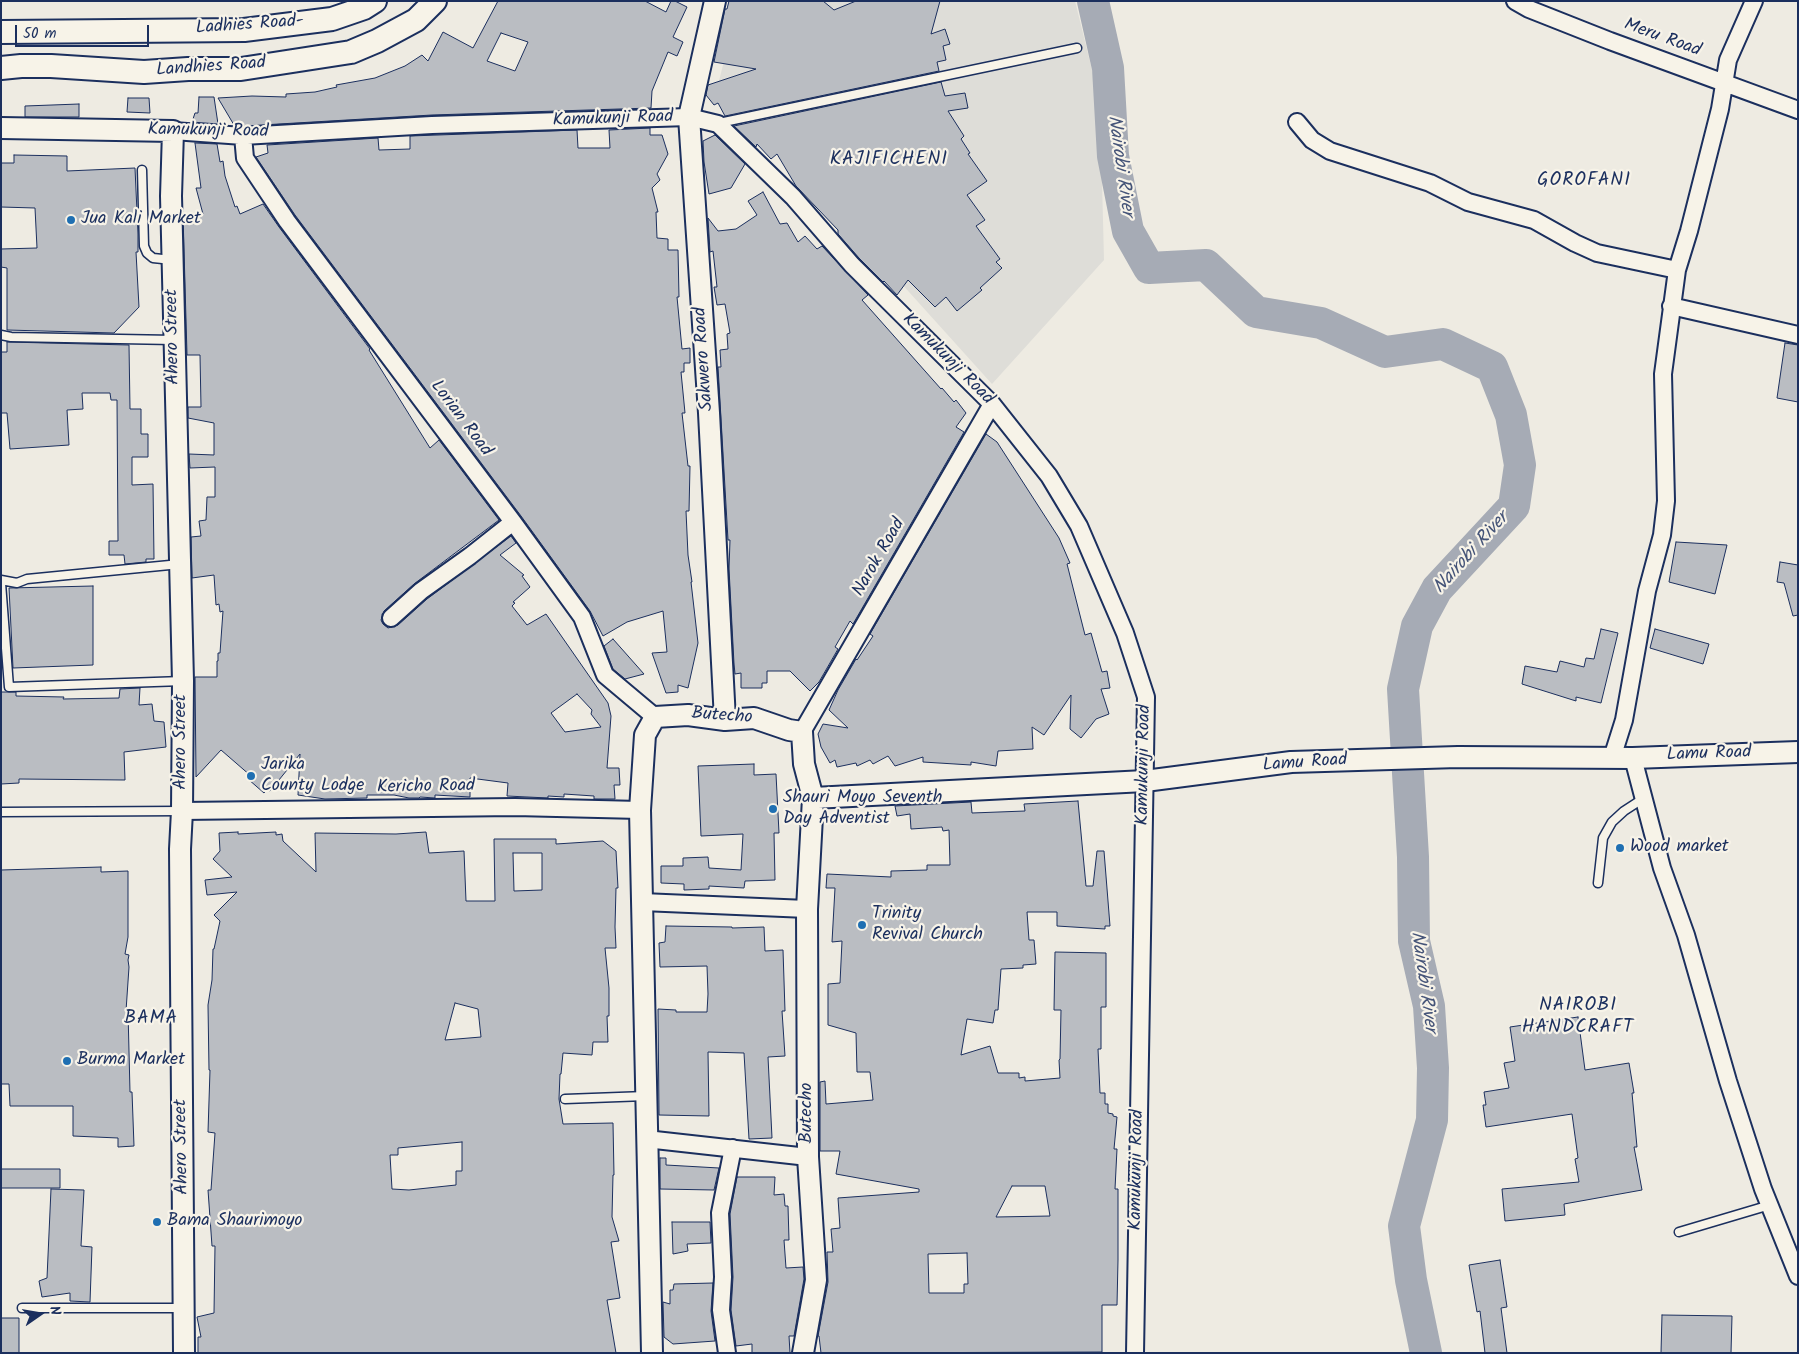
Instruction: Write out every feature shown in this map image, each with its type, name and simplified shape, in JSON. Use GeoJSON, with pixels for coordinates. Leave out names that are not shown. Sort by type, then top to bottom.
{"type":"FeatureCollection","features":[{"type":"Feature","properties":{"kind":"main road","name":"Ladhies Road-"},"geometry":{"type":"LineString","coordinates":[[1,32],[244,30],[332,19],[364,8],[375,1]]}},
{"type":"Feature","properties":{"kind":"main road","name":"Landhies Road"},"geometry":{"type":"LineString","coordinates":[[1,68],[51,66],[144,72],[188,69],[241,69],[351,52],[377,41],[416,20],[435,1]]}},
{"type":"Feature","properties":{"kind":"street","name":"Sakwero Road"},"geometry":{"type":"LineString","coordinates":[[715,1],[689,117],[709,413],[725,720]]}},
{"type":"Feature","properties":{"kind":"street","name":"Meru Road"},"geometry":{"type":"LineString","coordinates":[[1514,1],[1574,27],[1798,110]]}},
{"type":"Feature","properties":{"kind":"street"},"geometry":{"type":"LineString","coordinates":[[1612,758],[1624,720],[1647,592],[1662,535],[1666,501],[1663,374],[1677,270],[1718,119],[1728,60],[1754,1]]}},
{"type":"Feature","properties":{"kind":"street","name":"Kamukunji Road"},"geometry":{"type":"LineString","coordinates":[[1,128],[173,131],[242,136],[432,125],[689,117],[718,124],[793,197],[852,265],[992,404],[1049,476],[1079,526],[1125,632],[1146,697],[1135,1350]]}},
{"type":"Feature","properties":{"kind":"street"},"geometry":{"type":"LineString","coordinates":[[1297,122],[1312,140],[1330,151],[1430,183],[1468,202],[1534,220],[1597,253],[1677,270]]}},
{"type":"Feature","properties":{"kind":"street","name":"Ahero Street"},"geometry":{"type":"LineString","coordinates":[[173,131],[172,260],[183,681],[180,849],[184,1353]]}},
{"type":"Feature","properties":{"kind":"street","name":"Lorian Road"},"geometry":{"type":"LineString","coordinates":[[242,136],[246,158],[287,221],[582,617],[604,674],[655,717]]}},
{"type":"Feature","properties":{"kind":"street"},"geometry":{"type":"LineString","coordinates":[[1671,306],[1798,335]]}},
{"type":"Feature","properties":{"kind":"street","name":"Narok Road"},"geometry":{"type":"LineString","coordinates":[[802,732],[992,404]]}},
{"type":"Feature","properties":{"kind":"street"},"geometry":{"type":"LineString","coordinates":[[391,618],[421,591],[513,522]]}},
{"type":"Feature","properties":{"kind":"street","name":"Butecho"},"geometry":{"type":"LineString","coordinates":[[655,717],[688,715],[725,720],[754,718],[789,730],[802,732],[804,764],[813,798],[807,909],[808,1158],[816,1280],[803,1353]]}},
{"type":"Feature","properties":{"kind":"street"},"geometry":{"type":"LineString","coordinates":[[652,1353],[640,810],[645,735],[655,717]]}},
{"type":"Feature","properties":{"kind":"street","name":"Lamu Road"},"geometry":{"type":"LineString","coordinates":[[813,798],[1145,781],[1291,762],[1458,757],[1633,758],[1798,752]]}},
{"type":"Feature","properties":{"kind":"street"},"geometry":{"type":"LineString","coordinates":[[1633,758],[1662,868],[1686,935],[1728,1081],[1770,1205],[1798,1276]]}},
{"type":"Feature","properties":{"kind":"street","name":"Kericho Road"},"geometry":{"type":"LineString","coordinates":[[182,812],[515,807],[640,810]]}},
{"type":"Feature","properties":{"kind":"street"},"geometry":{"type":"LineString","coordinates":[[642,902],[807,909]]}},
{"type":"Feature","properties":{"kind":"street"},"geometry":{"type":"LineString","coordinates":[[646,1138],[808,1158]]}},
{"type":"Feature","properties":{"kind":"street"},"geometry":{"type":"LineString","coordinates":[[727,1353],[722,1310],[723,1277],[720,1213],[733,1148]]}},
{"type":"Feature","properties":{"kind":"lane"},"geometry":{"type":"LineString","coordinates":[[718,124],[1077,48]]}},
{"type":"Feature","properties":{"kind":"lane"},"geometry":{"type":"LineString","coordinates":[[142,170],[144,246],[146,254],[153,258],[172,260]]}},
{"type":"Feature","properties":{"kind":"lane"},"geometry":{"type":"LineString","coordinates":[[1,335],[11,337],[174,340]]}},
{"type":"Feature","properties":{"kind":"lane"},"geometry":{"type":"LineString","coordinates":[[181,564],[27,579],[17,583],[1,582],[9,687],[183,681]]}},
{"type":"Feature","properties":{"kind":"lane"},"geometry":{"type":"LineString","coordinates":[[1598,883],[1603,838],[1612,822],[1624,811],[1644,798]]}},
{"type":"Feature","properties":{"kind":"lane"},"geometry":{"type":"LineString","coordinates":[[1,812],[182,812]]}},
{"type":"Feature","properties":{"kind":"lane"},"geometry":{"type":"LineString","coordinates":[[565,1099],[646,1096]]}},
{"type":"Feature","properties":{"kind":"lane"},"geometry":{"type":"LineString","coordinates":[[1679,1232],[1770,1205]]}},
{"type":"Feature","properties":{"kind":"lane"},"geometry":{"type":"LineString","coordinates":[[22,1308],[185,1308]]}},
{"type":"Feature","properties":{"kind":"shaded area"},"geometry":{"type":"Polygon","coordinates":[[[739,1],[1075,1],[1100,102],[1104,260],[992,384],[726,89],[718,85],[739,1]]]}},
{"type":"Feature","properties":{"kind":"building"},"geometry":{"type":"Polygon","coordinates":[[[498,1],[645,1],[666,12],[671,1],[687,7],[673,37],[683,42],[677,56],[668,52],[652,91],[651,108],[432,115],[245,126],[234,125],[218,98],[286,97],[286,94],[315,92],[337,87],[336,85],[375,78],[405,66],[422,55],[428,61],[443,32],[473,48],[498,1]],[[501,33],[487,61],[515,71],[528,42],[501,33]]]}},
{"type":"Feature","properties":{"kind":"building"},"geometry":{"type":"Polygon","coordinates":[[[729,1],[823,1],[834,10],[856,1],[940,1],[931,34],[945,29],[950,44],[943,46],[946,60],[937,62],[939,71],[725,116],[718,103],[714,105],[706,95],[708,85],[756,69],[714,62],[725,9],[727,9],[729,1]]]}},
{"type":"Feature","properties":{"kind":"building"},"geometry":{"type":"Polygon","coordinates":[[[941,82],[945,96],[965,93],[968,108],[948,111],[964,136],[961,139],[970,153],[968,154],[987,181],[967,195],[985,220],[976,226],[1000,259],[996,262],[1002,268],[980,288],[982,290],[957,311],[946,297],[935,307],[908,280],[897,295],[859,258],[838,234],[838,230],[796,186],[777,154],[771,159],[757,144],[756,147],[734,126],[941,82]]]}},
{"type":"Feature","properties":{"kind":"building"},"geometry":{"type":"Polygon","coordinates":[[[199,97],[214,97],[218,124],[192,122],[195,113],[198,113],[199,97]]]}},
{"type":"Feature","properties":{"kind":"building"},"geometry":{"type":"Polygon","coordinates":[[[128,98],[149,98],[150,113],[127,112],[128,98]]]}},
{"type":"Feature","properties":{"kind":"building"},"geometry":{"type":"Polygon","coordinates":[[[79,104],[79,117],[25,117],[25,106],[79,104]]]}},
{"type":"Feature","properties":{"kind":"building"},"geometry":{"type":"Polygon","coordinates":[[[650,128],[650,135],[662,135],[668,154],[657,174],[660,180],[652,188],[658,212],[656,212],[657,238],[668,239],[668,250],[678,250],[679,297],[677,297],[682,349],[690,348],[690,363],[684,363],[684,372],[681,372],[685,413],[682,413],[688,466],[690,466],[689,511],[686,511],[688,555],[698,643],[688,688],[678,685],[678,692],[666,693],[652,653],[667,652],[663,611],[627,622],[603,636],[590,611],[295,215],[256,157],[268,153],[267,145],[378,138],[379,150],[410,149],[410,136],[577,130],[578,148],[610,148],[609,130],[650,128]]]}},
{"type":"Feature","properties":{"kind":"building"},"geometry":{"type":"Polygon","coordinates":[[[715,135],[745,164],[731,188],[709,194],[703,141],[715,135]]]}},
{"type":"Feature","properties":{"kind":"building"},"geometry":{"type":"Polygon","coordinates":[[[195,143],[217,144],[220,162],[223,161],[225,176],[235,207],[237,206],[240,214],[263,204],[370,349],[430,448],[439,440],[499,520],[414,584],[384,611],[381,620],[383,624],[388,628],[398,625],[427,599],[511,536],[516,543],[500,555],[524,575],[522,576],[530,587],[513,602],[515,603],[512,606],[527,625],[546,614],[608,703],[611,716],[607,768],[619,768],[620,785],[614,785],[615,799],[594,799],[594,796],[564,794],[564,797],[548,796],[548,798],[507,796],[508,783],[470,778],[470,797],[435,795],[435,798],[409,798],[394,795],[367,795],[367,798],[325,799],[298,795],[300,754],[270,791],[267,789],[264,793],[248,779],[251,776],[221,750],[196,777],[195,677],[217,677],[223,611],[220,612],[219,604],[216,605],[214,575],[192,578],[191,537],[201,536],[199,521],[206,520],[207,497],[215,497],[215,467],[190,468],[189,454],[214,455],[214,423],[188,418],[188,407],[201,407],[200,355],[187,355],[183,215],[203,214],[196,188],[201,188],[195,143]],[[577,694],[551,713],[565,732],[601,727],[591,714],[592,710],[577,694]]]}},
{"type":"Feature","properties":{"kind":"building","name":"Jua Kali Market"},"geometry":{"type":"Polygon","coordinates":[[[14,155],[67,156],[67,171],[135,168],[139,307],[114,333],[7,330],[7,268],[1,267],[1,249],[37,248],[35,208],[1,207],[1,163],[14,163],[14,155]]]}},
{"type":"Feature","properties":{"kind":"building"},"geometry":{"type":"Polygon","coordinates":[[[763,192],[780,224],[787,223],[798,242],[805,236],[817,249],[822,246],[868,295],[862,300],[941,389],[954,402],[956,400],[966,413],[956,427],[964,432],[853,624],[850,621],[835,647],[838,649],[819,682],[810,691],[790,671],[767,671],[767,683],[762,683],[762,688],[741,688],[741,673],[735,674],[734,664],[729,569],[730,540],[728,540],[718,367],[721,367],[720,350],[728,349],[727,334],[730,333],[725,304],[717,305],[714,287],[717,287],[713,251],[710,252],[708,218],[718,231],[736,229],[757,215],[748,201],[763,192]]]}},
{"type":"Feature","properties":{"kind":"building"},"geometry":{"type":"Polygon","coordinates":[[[7,342],[129,345],[130,409],[141,409],[141,434],[148,434],[148,457],[132,457],[132,485],[153,484],[154,559],[146,559],[146,562],[125,564],[124,555],[109,555],[109,541],[118,541],[117,400],[111,400],[110,393],[82,393],[83,409],[67,410],[69,445],[10,449],[7,413],[1,413],[1,352],[7,352],[7,342]]]}},
{"type":"Feature","properties":{"kind":"building"},"geometry":{"type":"Polygon","coordinates":[[[1785,343],[1798,345],[1798,402],[1777,398],[1785,343]]]}},
{"type":"Feature","properties":{"kind":"building"},"geometry":{"type":"Polygon","coordinates":[[[986,434],[997,442],[1059,538],[1070,563],[1067,564],[1085,635],[1091,633],[1102,672],[1107,671],[1110,688],[1101,689],[1109,714],[1096,719],[1081,738],[1070,729],[1071,695],[1044,735],[1032,727],[1033,749],[998,751],[996,766],[971,762],[971,765],[923,762],[923,757],[895,766],[888,756],[873,764],[870,760],[857,766],[856,763],[837,767],[835,760],[830,763],[821,747],[818,734],[823,724],[848,728],[829,710],[838,690],[856,659],[873,636],[870,634],[986,434]]]}},
{"type":"Feature","properties":{"kind":"building"},"geometry":{"type":"Polygon","coordinates":[[[1676,542],[1727,545],[1715,594],[1669,582],[1676,542]]]}},
{"type":"Feature","properties":{"kind":"building"},"geometry":{"type":"Polygon","coordinates":[[[1780,562],[1798,565],[1798,615],[1793,616],[1784,583],[1777,582],[1780,562]]]}},
{"type":"Feature","properties":{"kind":"building"},"geometry":{"type":"Polygon","coordinates":[[[93,586],[93,665],[13,668],[9,588],[93,586]]]}},
{"type":"Feature","properties":{"kind":"building"},"geometry":{"type":"Polygon","coordinates":[[[1601,629],[1618,633],[1601,703],[1576,697],[1576,701],[1522,684],[1525,666],[1557,672],[1560,661],[1584,667],[1586,658],[1594,659],[1601,629]]]}},
{"type":"Feature","properties":{"kind":"building"},"geometry":{"type":"Polygon","coordinates":[[[1655,629],[1709,644],[1703,664],[1650,648],[1655,629]]]}},
{"type":"Feature","properties":{"kind":"building"},"geometry":{"type":"Polygon","coordinates":[[[613,639],[644,674],[625,679],[613,669],[604,646],[613,639]]]}},
{"type":"Feature","properties":{"kind":"building"},"geometry":{"type":"Polygon","coordinates":[[[140,688],[139,705],[152,704],[154,721],[164,722],[166,747],[124,752],[125,780],[19,779],[19,783],[1,784],[1,692],[16,692],[16,696],[64,697],[63,699],[119,698],[120,689],[140,688]]]}},
{"type":"Feature","properties":{"kind":"building"},"geometry":{"type":"Polygon","coordinates":[[[754,764],[754,775],[776,774],[779,833],[774,833],[775,880],[745,881],[744,888],[709,886],[709,889],[684,890],[684,884],[661,883],[661,866],[683,866],[683,858],[708,857],[709,868],[741,870],[743,834],[701,836],[698,766],[754,764]]]}},
{"type":"Feature","properties":{"kind":"building"},"geometry":{"type":"Polygon","coordinates":[[[1078,801],[1086,886],[1093,886],[1097,851],[1104,851],[1110,926],[1105,926],[1105,929],[1057,926],[1057,912],[1027,912],[1029,940],[1034,940],[1036,964],[1023,965],[1023,968],[1001,969],[998,1010],[995,1010],[993,1023],[967,1019],[961,1055],[990,1046],[998,1073],[1019,1073],[1019,1078],[1025,1077],[1025,1081],[1060,1078],[1061,1010],[1054,1010],[1055,952],[1106,953],[1106,1007],[1101,1007],[1101,1049],[1098,1049],[1100,1093],[1105,1093],[1105,1104],[1108,1104],[1108,1113],[1117,1117],[1114,1149],[1117,1149],[1115,1189],[1118,1189],[1118,1260],[1117,1305],[1102,1305],[1102,1352],[821,1353],[818,1336],[828,1282],[827,1252],[833,1252],[831,1229],[840,1228],[838,1198],[919,1192],[919,1189],[836,1174],[840,1151],[820,1151],[820,1082],[825,1081],[826,1104],[873,1100],[870,1072],[857,1072],[856,1033],[828,1025],[828,984],[840,983],[842,941],[832,942],[835,888],[826,888],[827,874],[891,877],[891,871],[927,870],[927,865],[950,865],[949,830],[943,831],[942,827],[911,829],[910,814],[897,816],[895,806],[971,802],[972,813],[1025,811],[1024,804],[1078,801]],[[1012,1186],[996,1217],[1050,1216],[1045,1186],[1012,1186]],[[967,1253],[928,1254],[929,1293],[964,1293],[964,1284],[968,1284],[967,1253]]]}},
{"type":"Feature","properties":{"kind":"building"},"geometry":{"type":"Polygon","coordinates":[[[276,832],[276,835],[282,834],[283,841],[316,872],[315,833],[396,834],[426,832],[429,853],[464,851],[466,901],[495,901],[494,839],[556,839],[556,844],[603,841],[616,851],[618,888],[616,888],[616,948],[605,948],[609,988],[608,1042],[593,1042],[592,1055],[563,1053],[559,1099],[563,1124],[613,1123],[614,1175],[612,1217],[619,1241],[611,1242],[620,1298],[607,1300],[616,1353],[198,1353],[198,1337],[201,1337],[197,1317],[214,1313],[215,1246],[212,1246],[208,1190],[211,1190],[215,1133],[208,1132],[210,1070],[208,1005],[212,980],[213,949],[220,921],[214,915],[237,892],[207,895],[205,880],[232,877],[213,859],[220,851],[219,833],[276,832]],[[513,853],[514,891],[542,890],[542,853],[513,853]],[[455,1003],[445,1040],[481,1037],[478,1009],[455,1003]],[[462,1142],[398,1148],[398,1155],[390,1155],[392,1189],[409,1190],[456,1185],[456,1171],[462,1171],[462,1142]]]}},
{"type":"Feature","properties":{"kind":"building","name":"Burma Market"},"geometry":{"type":"Polygon","coordinates":[[[101,867],[101,872],[128,871],[128,937],[125,954],[129,955],[129,967],[126,1011],[128,1011],[130,1092],[132,1092],[134,1146],[118,1147],[118,1138],[73,1136],[73,1106],[10,1106],[9,1084],[1,1084],[1,870],[101,867]]]}},
{"type":"Feature","properties":{"kind":"building"},"geometry":{"type":"Polygon","coordinates":[[[666,926],[764,927],[765,951],[783,950],[785,1011],[782,1011],[785,1056],[768,1057],[772,1138],[749,1139],[744,1053],[708,1052],[709,1116],[659,1115],[658,1009],[676,1010],[676,1012],[707,1012],[708,994],[707,966],[660,967],[659,943],[665,942],[666,926]]]}},
{"type":"Feature","properties":{"kind":"building"},"geometry":{"type":"Polygon","coordinates":[[[1578,1017],[1585,1070],[1629,1063],[1634,1093],[1632,1093],[1637,1147],[1634,1147],[1642,1190],[1564,1204],[1565,1215],[1505,1221],[1502,1189],[1579,1182],[1575,1159],[1578,1158],[1572,1114],[1486,1127],[1483,1105],[1486,1105],[1484,1092],[1509,1088],[1504,1063],[1515,1061],[1510,1027],[1578,1017]]]}},
{"type":"Feature","properties":{"kind":"building"},"geometry":{"type":"Polygon","coordinates":[[[660,1158],[666,1158],[666,1165],[719,1168],[714,1190],[660,1189],[660,1158]]]}},
{"type":"Feature","properties":{"kind":"building"},"geometry":{"type":"Polygon","coordinates":[[[1,1169],[60,1169],[60,1188],[1,1188],[1,1169]]]}},
{"type":"Feature","properties":{"kind":"building"},"geometry":{"type":"Polygon","coordinates":[[[737,1177],[775,1177],[774,1195],[784,1194],[785,1206],[788,1206],[789,1240],[784,1240],[786,1268],[803,1267],[804,1279],[794,1336],[789,1336],[790,1353],[752,1353],[752,1344],[736,1346],[731,1310],[733,1277],[730,1214],[737,1177]]]}},
{"type":"Feature","properties":{"kind":"building"},"geometry":{"type":"Polygon","coordinates":[[[51,1189],[84,1190],[81,1246],[92,1247],[90,1302],[70,1301],[70,1293],[42,1297],[39,1281],[47,1278],[51,1189]]]}},
{"type":"Feature","properties":{"kind":"building"},"geometry":{"type":"Polygon","coordinates":[[[672,1222],[710,1222],[711,1243],[687,1244],[688,1251],[673,1254],[672,1222]]]}},
{"type":"Feature","properties":{"kind":"building"},"geometry":{"type":"Polygon","coordinates":[[[1500,1260],[1507,1307],[1501,1308],[1507,1353],[1485,1353],[1480,1311],[1477,1312],[1469,1265],[1500,1260]]]}},
{"type":"Feature","properties":{"kind":"building"},"geometry":{"type":"Polygon","coordinates":[[[713,1283],[711,1311],[715,1341],[673,1344],[664,1337],[663,1302],[670,1304],[670,1290],[673,1290],[674,1284],[713,1283]]]}},
{"type":"Feature","properties":{"kind":"building"},"geometry":{"type":"Polygon","coordinates":[[[1662,1315],[1732,1316],[1731,1353],[1661,1353],[1662,1315]]]}},
{"type":"Feature","properties":{"kind":"building"},"geometry":{"type":"Polygon","coordinates":[[[1,1318],[19,1318],[19,1353],[1,1353],[1,1318]]]}},
{"type":"Feature","properties":{"kind":"waterway","name":"Nairobi River"},"geometry":{"type":"LineString","coordinates":[[1093,1],[1108,68],[1113,156],[1128,231],[1149,268],[1206,265],[1256,312],[1321,323],[1385,352],[1443,344],[1492,367],[1511,415],[1520,465],[1514,506],[1437,589],[1417,626],[1403,689],[1413,857],[1414,941],[1429,1006],[1433,1068],[1432,1120],[1404,1226],[1411,1280],[1426,1353]]}},
{"type":"Feature","properties":{"kind":"place","name":"Jua Kali Market"},"geometry":{"type":"Point","coordinates":[71,220]}},
{"type":"Feature","properties":{"kind":"place","name":"Jarika County Lodge"},"geometry":{"type":"Point","coordinates":[251,776]}},
{"type":"Feature","properties":{"kind":"place","name":"Shauri Moyo Seventh Day Adventist"},"geometry":{"type":"Point","coordinates":[773,809]}},
{"type":"Feature","properties":{"kind":"place","name":"Wood market"},"geometry":{"type":"Point","coordinates":[1620,848]}},
{"type":"Feature","properties":{"kind":"place","name":"Trinity Revival Church"},"geometry":{"type":"Point","coordinates":[862,925]}},
{"type":"Feature","properties":{"kind":"place","name":"Burma Market"},"geometry":{"type":"Point","coordinates":[67,1061]}},
{"type":"Feature","properties":{"kind":"place","name":"Bama Shaurimoyo"},"geometry":{"type":"Point","coordinates":[157,1222]}},
{"type":"Feature","properties":{"kind":"district","name":"KAJIFICHENI"},"geometry":{"type":"Point","coordinates":[889,161]}},
{"type":"Feature","properties":{"kind":"district","name":"GOROFANI"},"geometry":{"type":"Point","coordinates":[1584,182]}},
{"type":"Feature","properties":{"kind":"district","name":"NAIROBI HANDCRAFT"},"geometry":{"type":"Point","coordinates":[1578,1018]}},
{"type":"Feature","properties":{"kind":"district","name":"BAMA"},"geometry":{"type":"Point","coordinates":[151,1020]}}]}
